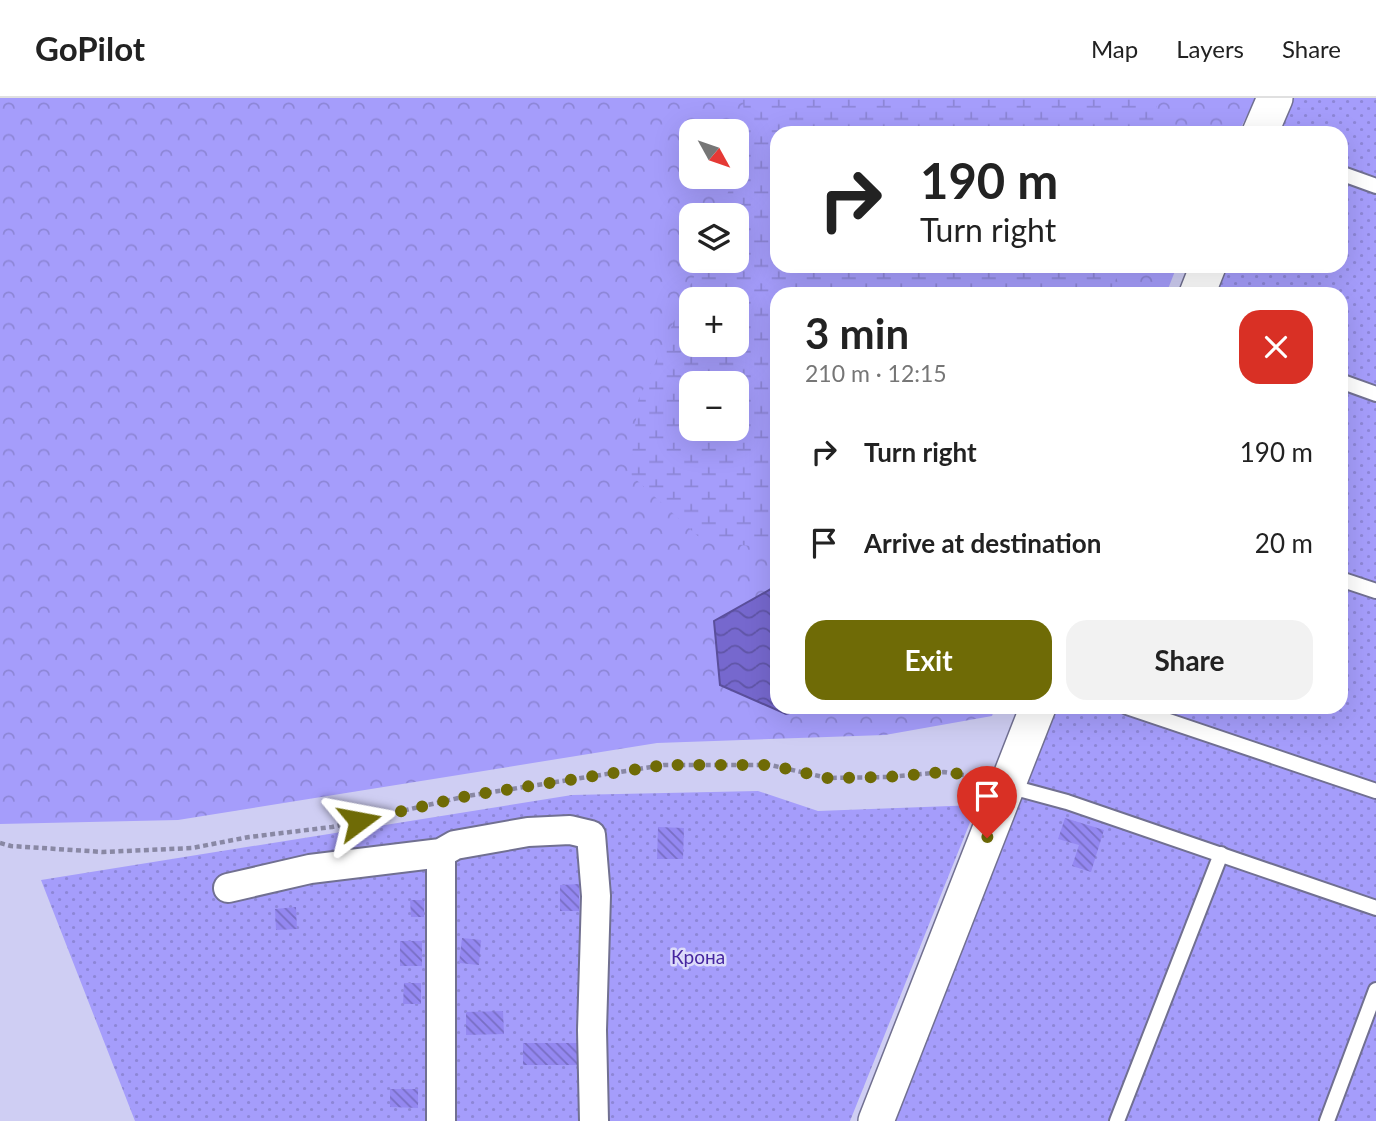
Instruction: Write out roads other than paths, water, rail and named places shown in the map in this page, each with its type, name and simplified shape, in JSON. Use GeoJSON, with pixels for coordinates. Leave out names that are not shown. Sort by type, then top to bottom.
{"type":"FeatureCollection","features":[{"type":"Feature","properties":{"kind":"street"},"geometry":{"type":"LineString","coordinates":[[1263,126],[1275,98]]}},
{"type":"Feature","properties":{"kind":"street"},"geometry":{"type":"LineString","coordinates":[[876,1121],[1035,714]]}},
{"type":"Feature","properties":{"kind":"street"},"geometry":{"type":"LineString","coordinates":[[228,888],[310,869],[441,853],[455,845],[528,832],[570,830],[591,835],[596,896],[592,1030],[594,1121]]}},
{"type":"Feature","properties":{"kind":"street"},"geometry":{"type":"LineString","coordinates":[[441,853],[441,1121]]}},
{"type":"Feature","properties":{"kind":"lane"},"geometry":{"type":"LineString","coordinates":[[1348,176],[1376,186]]}},
{"type":"Feature","properties":{"kind":"lane"},"geometry":{"type":"LineString","coordinates":[[1348,384],[1376,394]]}},
{"type":"Feature","properties":{"kind":"lane"},"geometry":{"type":"LineString","coordinates":[[1348,582],[1376,591]]}},
{"type":"Feature","properties":{"kind":"lane"},"geometry":{"type":"LineString","coordinates":[[1148,714],[1376,790]]}},
{"type":"Feature","properties":{"kind":"lane"},"geometry":{"type":"LineString","coordinates":[[1008,786],[1067,802],[1376,908]]}},
{"type":"Feature","properties":{"kind":"lane"},"geometry":{"type":"LineString","coordinates":[[1117,1121],[1221,854]]}},
{"type":"Feature","properties":{"kind":"lane"},"geometry":{"type":"LineString","coordinates":[[1327,1121],[1376,990]]}},
{"type":"Feature","properties":{"kind":"water"},"geometry":{"type":"Polygon","coordinates":[[[770,590],[770,707],[720,685],[714,621],[770,590]]]}},
{"type":"Feature","properties":{"kind":"park label","name":"Крона"},"geometry":{"type":"Point","coordinates":[698,957]}}]}
